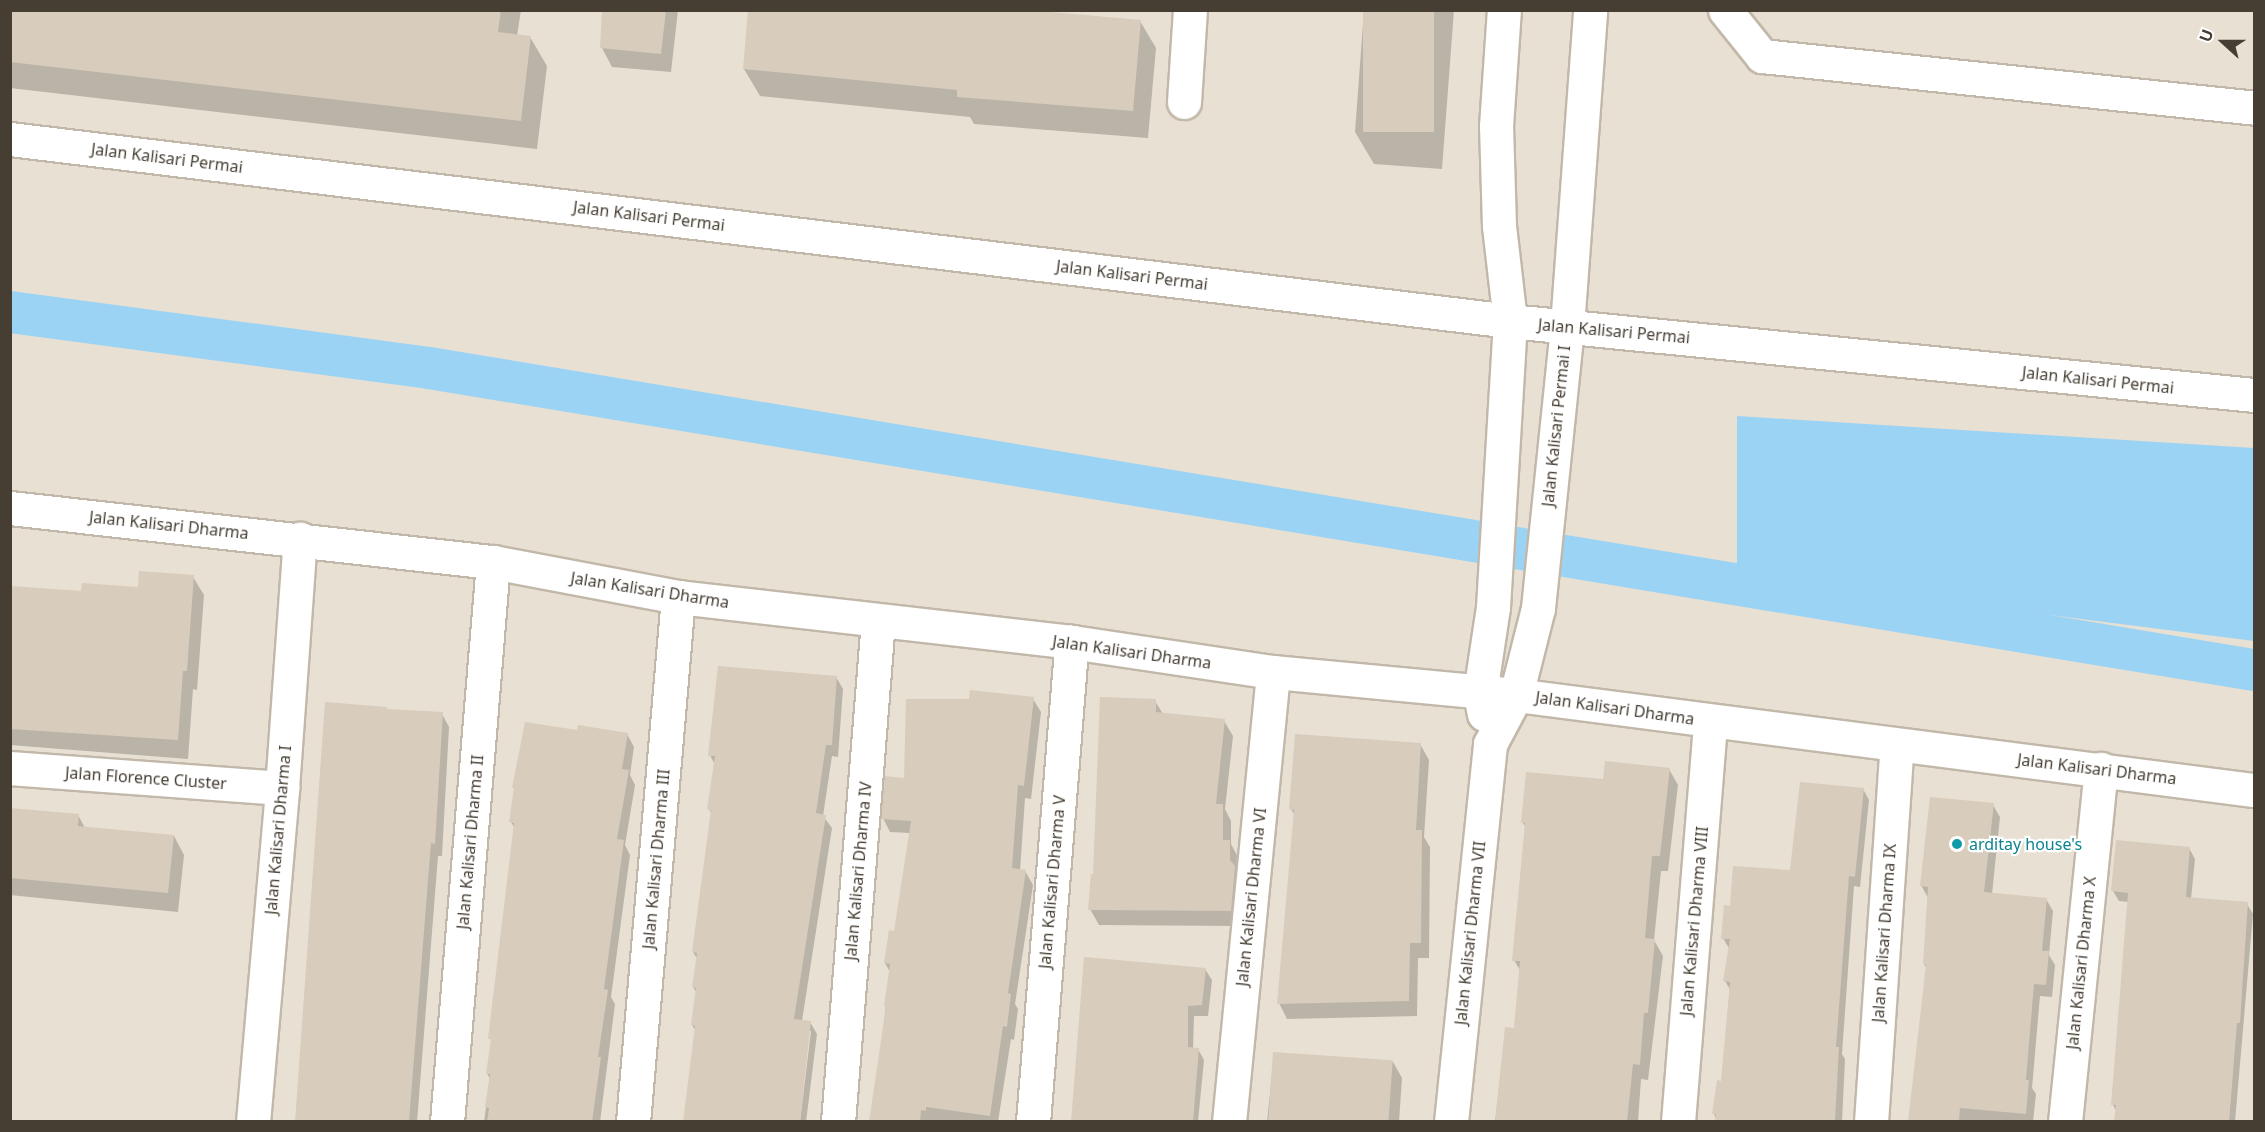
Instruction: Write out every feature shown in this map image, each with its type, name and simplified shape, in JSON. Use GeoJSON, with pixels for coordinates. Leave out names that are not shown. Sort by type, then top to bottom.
{"type":"FeatureCollection","features":[{"type":"Feature","properties":{"kind":"street"},"geometry":{"type":"LineString","coordinates":[[1184,102],[1190,10]]}},
{"type":"Feature","properties":{"kind":"street"},"geometry":{"type":"LineString","coordinates":[[1479,693],[1493,607],[1504,390],[1510,321],[1499,225],[1496,126],[1504,10]]}},
{"type":"Feature","properties":{"kind":"street","name":"Jalan Kalisari Permai I"},"geometry":{"type":"LineString","coordinates":[[1516,695],[1538,608],[1567,326],[1590,10]]}},
{"type":"Feature","properties":{"kind":"street"},"geometry":{"type":"LineString","coordinates":[[1725,10],[1762,56],[2254,108]]}},
{"type":"Feature","properties":{"kind":"street","name":"Jalan Kalisari Permai"},"geometry":{"type":"LineString","coordinates":[[10,139],[1510,321],[2254,395]]}},
{"type":"Feature","properties":{"kind":"street","name":"Jalan Kalisari Dharma"},"geometry":{"type":"LineString","coordinates":[[10,508],[493,562],[678,597],[1072,642],[1272,672],[1516,695],[2254,790]]}},
{"type":"Feature","properties":{"kind":"street","name":"Jalan Kalisari Dharma I"},"geometry":{"type":"LineString","coordinates":[[253,1122],[282,788],[300,539]]}},
{"type":"Feature","properties":{"kind":"street","name":"Jalan Kalisari Dharma II"},"geometry":{"type":"LineString","coordinates":[[447,1122],[493,562]]}},
{"type":"Feature","properties":{"kind":"street","name":"Jalan Kalisari Dharma III"},"geometry":{"type":"LineString","coordinates":[[633,1122],[678,597]]}},
{"type":"Feature","properties":{"kind":"street","name":"Jalan Kalisari Dharma IV"},"geometry":{"type":"LineString","coordinates":[[838,1122],[878,621]]}},
{"type":"Feature","properties":{"kind":"street","name":"Jalan Kalisari Dharma V"},"geometry":{"type":"LineString","coordinates":[[1033,1122],[1072,642]]}},
{"type":"Feature","properties":{"kind":"street","name":"Jalan Kalisari Dharma VI"},"geometry":{"type":"LineString","coordinates":[[1229,1122],[1272,672]]}},
{"type":"Feature","properties":{"kind":"street","name":"Jalan Kalisari Dharma VII"},"geometry":{"type":"LineString","coordinates":[[1451,1122],[1490,744],[1479,693]]}},
{"type":"Feature","properties":{"kind":"street","name":"Jalan Kalisari Dharma VII"},"geometry":{"type":"LineString","coordinates":[[1490,744],[1516,695]]}},
{"type":"Feature","properties":{"kind":"street","name":"Jalan Kalisari Dharma VIII"},"geometry":{"type":"LineString","coordinates":[[1678,1122],[1710,721]]}},
{"type":"Feature","properties":{"kind":"street","name":"Jalan Kalisari Dharma IX"},"geometry":{"type":"LineString","coordinates":[[1871,1122],[1897,745]]}},
{"type":"Feature","properties":{"kind":"street","name":"Jalan Florence Cluster"},"geometry":{"type":"LineString","coordinates":[[10,768],[282,788]]}},
{"type":"Feature","properties":{"kind":"street","name":"Jalan Kalisari Dharma X"},"geometry":{"type":"LineString","coordinates":[[2065,1122],[2101,769]]}},
{"type":"Feature","properties":{"kind":"shaded area"},"geometry":{"type":"Polygon","coordinates":[[[10,11],[2254,11],[2254,1121],[10,1121],[10,11]]]}},
{"type":"Feature","properties":{"kind":"water"},"geometry":{"type":"Polygon","coordinates":[[[1737,416],[2254,448],[2254,641],[1737,575],[1737,416]]]}},
{"type":"Feature","properties":{"kind":"building"},"geometry":{"type":"Polygon","coordinates":[[[10,10],[501,10],[498,32],[531,36],[521,121],[10,62],[10,10]]]}},
{"type":"Feature","properties":{"kind":"building"},"geometry":{"type":"Polygon","coordinates":[[[602,10],[666,10],[661,54],[600,48],[602,10]]]}},
{"type":"Feature","properties":{"kind":"building"},"geometry":{"type":"Polygon","coordinates":[[[748,10],[1028,10],[1141,20],[1133,111],[957,97],[957,90],[743,69],[748,10]]]}},
{"type":"Feature","properties":{"kind":"building"},"geometry":{"type":"Polygon","coordinates":[[[1363,10],[1434,10],[1434,132],[1363,132],[1363,10]]]}},
{"type":"Feature","properties":{"kind":"building"},"geometry":{"type":"Polygon","coordinates":[[[139,571],[194,575],[187,671],[183,671],[178,740],[10,729],[10,586],[81,591],[82,583],[138,587],[139,571]]]}},
{"type":"Feature","properties":{"kind":"building"},"geometry":{"type":"Polygon","coordinates":[[[718,666],[837,676],[832,745],[826,745],[816,813],[826,815],[794,1019],[811,1021],[800,1122],[683,1122],[695,1026],[691,1025],[696,988],[692,987],[697,953],[692,952],[711,810],[707,809],[715,756],[708,756],[718,666]]]}},
{"type":"Feature","properties":{"kind":"building"},"geometry":{"type":"Polygon","coordinates":[[[970,690],[1034,697],[1024,786],[1018,785],[1012,868],[1026,870],[1008,993],[1011,994],[1007,1027],[1003,1026],[990,1116],[926,1107],[926,1111],[921,1110],[920,1122],[869,1122],[886,1007],[884,1006],[890,964],[884,963],[889,930],[894,931],[911,821],[881,819],[884,776],[904,778],[906,699],[969,699],[970,690]]]}},
{"type":"Feature","properties":{"kind":"building"},"geometry":{"type":"Polygon","coordinates":[[[1100,697],[1156,699],[1156,712],[1225,719],[1216,804],[1223,804],[1223,840],[1230,840],[1230,860],[1235,866],[1231,911],[1088,910],[1091,874],[1093,874],[1100,697]]]}},
{"type":"Feature","properties":{"kind":"building"},"geometry":{"type":"Polygon","coordinates":[[[325,702],[443,712],[435,844],[431,843],[409,1122],[295,1122],[325,702]]]}},
{"type":"Feature","properties":{"kind":"building"},"geometry":{"type":"Polygon","coordinates":[[[525,722],[577,730],[578,725],[628,733],[622,769],[629,770],[617,839],[624,840],[604,989],[608,990],[598,1057],[601,1057],[592,1122],[487,1122],[489,1108],[485,1107],[490,1074],[486,1074],[491,1039],[488,1039],[514,823],[509,822],[514,788],[512,788],[525,722]]]}},
{"type":"Feature","properties":{"kind":"building"},"geometry":{"type":"Polygon","coordinates":[[[1295,734],[1421,743],[1416,830],[1422,830],[1421,943],[1410,943],[1409,1001],[1277,1004],[1294,810],[1289,809],[1295,734]]]}},
{"type":"Feature","properties":{"kind":"building"},"geometry":{"type":"Polygon","coordinates":[[[1605,761],[1670,768],[1660,856],[1652,856],[1645,938],[1655,939],[1648,1013],[1644,1013],[1640,1065],[1633,1064],[1627,1122],[1495,1122],[1505,1027],[1514,1028],[1520,961],[1512,961],[1525,823],[1521,823],[1526,772],[1603,779],[1605,761]]]}},
{"type":"Feature","properties":{"kind":"building"},"geometry":{"type":"Polygon","coordinates":[[[1800,782],[1864,788],[1855,877],[1849,876],[1836,1047],[1839,1047],[1835,1122],[1715,1122],[1716,1114],[1712,1114],[1717,1080],[1721,1081],[1730,982],[1723,981],[1730,939],[1721,939],[1724,905],[1730,906],[1733,866],[1790,870],[1800,782]]]}},
{"type":"Feature","properties":{"kind":"building"},"geometry":{"type":"Polygon","coordinates":[[[1930,797],[1994,803],[1984,892],[2047,898],[2042,951],[2049,951],[2046,985],[2034,984],[2026,1080],[2029,1080],[2026,1114],[1960,1108],[1959,1122],[1908,1122],[1926,965],[1923,964],[1928,887],[1920,886],[1930,797]]]}},
{"type":"Feature","properties":{"kind":"building"},"geometry":{"type":"Polygon","coordinates":[[[10,808],[79,814],[78,826],[174,835],[168,893],[10,878],[10,808]]]}},
{"type":"Feature","properties":{"kind":"building"},"geometry":{"type":"Polygon","coordinates":[[[2116,840],[2190,847],[2186,897],[2248,902],[2240,1023],[2237,1023],[2229,1122],[2114,1122],[2116,1105],[2111,1105],[2128,893],[2111,891],[2116,840]]]}},
{"type":"Feature","properties":{"kind":"building"},"geometry":{"type":"Polygon","coordinates":[[[1084,957],[1206,968],[1202,1005],[1188,1006],[1188,1047],[1199,1048],[1193,1122],[1071,1122],[1084,957]]]}},
{"type":"Feature","properties":{"kind":"building"},"geometry":{"type":"Polygon","coordinates":[[[1273,1052],[1393,1060],[1388,1122],[1268,1122],[1273,1052]]]}},
{"type":"Feature","properties":{"kind":"waterway"},"geometry":{"type":"LineString","coordinates":[[10,312],[429,368],[2254,670]]}},
{"type":"Feature","properties":{"kind":"place","name":"arditay house's"},"geometry":{"type":"Point","coordinates":[1957,844]}}]}
